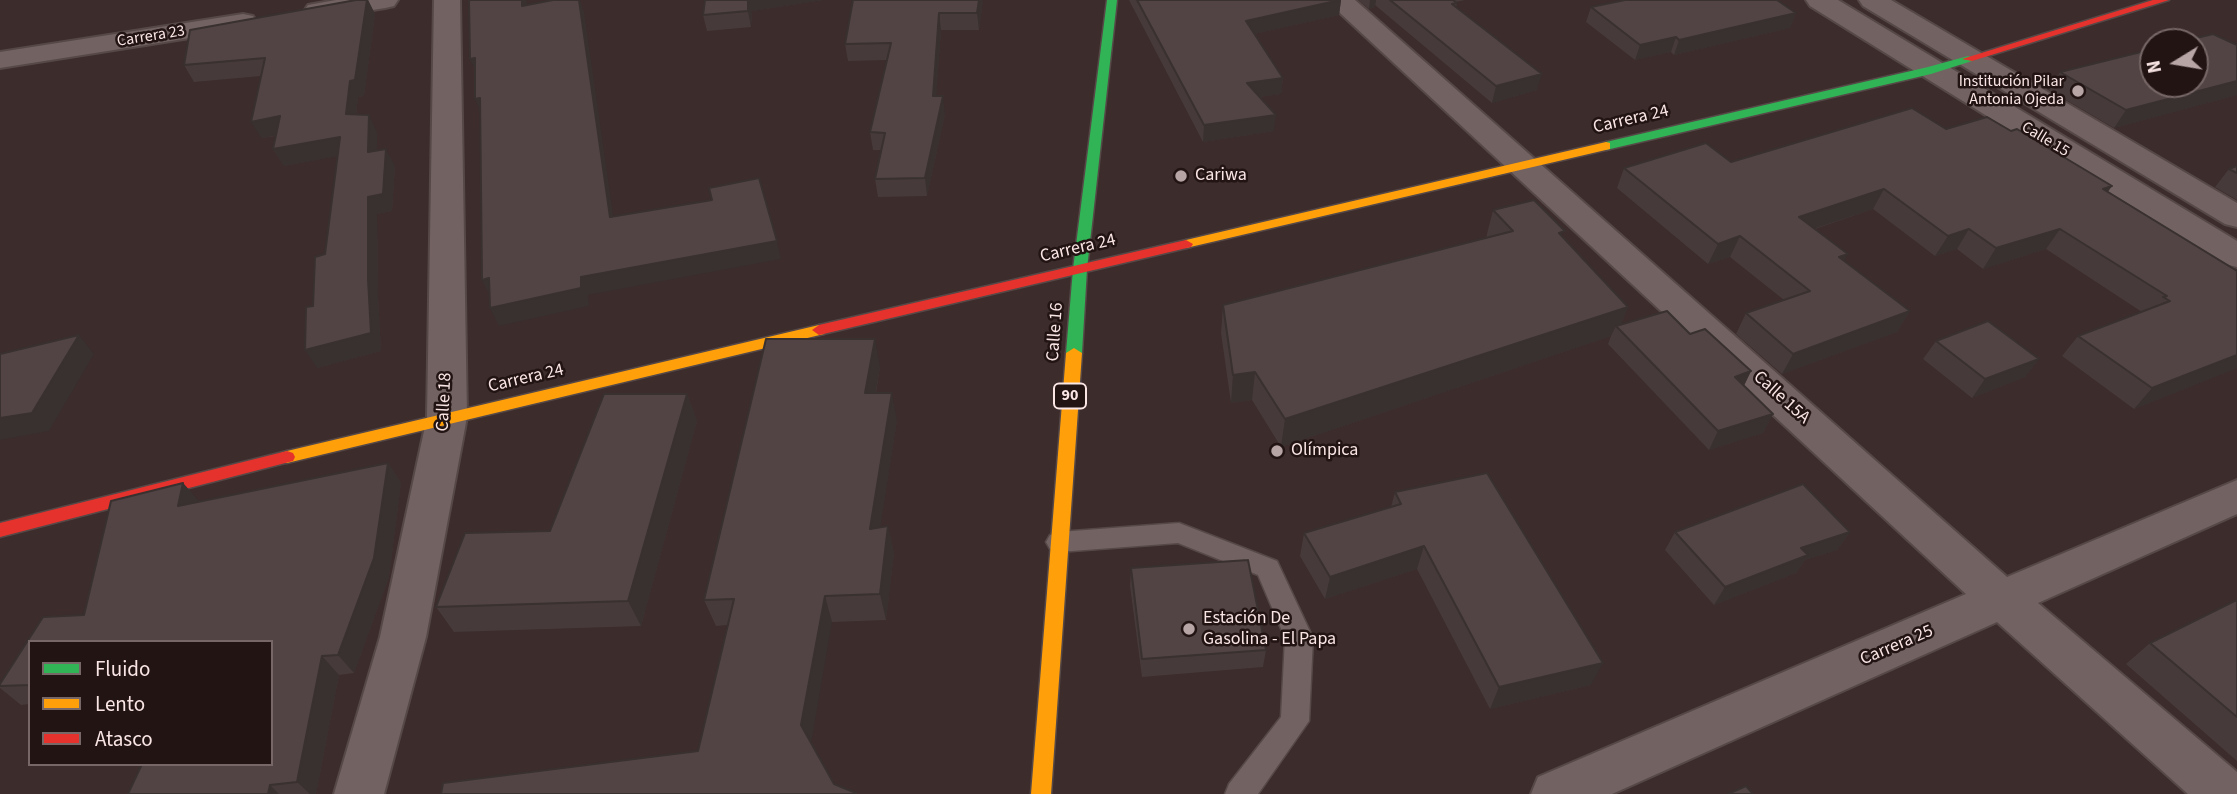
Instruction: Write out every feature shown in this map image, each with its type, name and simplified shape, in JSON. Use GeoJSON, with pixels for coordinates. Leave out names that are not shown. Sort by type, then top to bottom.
{"type":"FeatureCollection","features":[{"type":"Feature","properties":{"kind":"main road","name":"Calle 16"},"geometry":{"type":"LineString","coordinates":[[1041,794],[1080,269],[1112,0]]}},
{"type":"Feature","properties":{"kind":"main road","name":"Carrera 24"},"geometry":{"type":"LineString","coordinates":[[0,530],[447,417],[1931,70],[2164,0]]}},
{"type":"Feature","properties":{"kind":"street","name":"Carrera 23"},"geometry":{"type":"LineString","coordinates":[[0,60],[385,0]]}},
{"type":"Feature","properties":{"kind":"street","name":"Calle 18"},"geometry":{"type":"LineString","coordinates":[[359,794],[403,636],[447,417],[447,0]]}},
{"type":"Feature","properties":{"kind":"street","name":"Calle 15A"},"geometry":{"type":"LineString","coordinates":[[1339,0],[2003,600],[2225,794]]}},
{"type":"Feature","properties":{"kind":"street","name":"Calle 15"},"geometry":{"type":"LineString","coordinates":[[1819,0],[2237,256]]}},
{"type":"Feature","properties":{"kind":"street","name":"Calle 15"},"geometry":{"type":"LineString","coordinates":[[1872,0],[2237,217]]}},
{"type":"Feature","properties":{"kind":"street","name":"Carrera 25"},"geometry":{"type":"LineString","coordinates":[[1556,794],[2237,496]]}},
{"type":"Feature","properties":{"kind":"lane"},"geometry":{"type":"LineString","coordinates":[[1059,542],[1179,533],[1268,568],[1299,638],[1295,721],[1240,794]]}},
{"type":"Feature","properties":{"kind":"building"},"geometry":{"type":"Polygon","coordinates":[[[367,0],[355,80],[350,81],[346,114],[369,115],[368,152],[386,149],[383,194],[368,197],[371,333],[305,350],[306,307],[313,306],[315,257],[325,254],[340,137],[273,149],[280,116],[251,122],[265,58],[184,65],[190,30],[367,0]]]}},
{"type":"Feature","properties":{"kind":"building"},"geometry":{"type":"Polygon","coordinates":[[[469,0],[522,0],[522,6],[553,0],[579,0],[610,217],[712,200],[709,188],[759,178],[777,241],[581,277],[581,288],[490,308],[489,278],[482,280],[480,98],[475,99],[475,58],[470,59],[469,0]]]}},
{"type":"Feature","properties":{"kind":"building"},"geometry":{"type":"Polygon","coordinates":[[[705,0],[748,0],[748,11],[703,15],[705,0]]]}},
{"type":"Feature","properties":{"kind":"building"},"geometry":{"type":"Polygon","coordinates":[[[853,0],[979,0],[977,13],[939,13],[933,96],[943,96],[925,178],[875,179],[885,133],[870,132],[891,43],[845,44],[853,0]]]}},
{"type":"Feature","properties":{"kind":"building"},"geometry":{"type":"Polygon","coordinates":[[[1137,0],[1340,0],[1246,21],[1283,78],[1247,83],[1276,115],[1204,125],[1137,0]]]}},
{"type":"Feature","properties":{"kind":"building"},"geometry":{"type":"Polygon","coordinates":[[[1390,0],[1453,0],[1457,3],[1452,4],[1542,74],[1496,86],[1390,0]]]}},
{"type":"Feature","properties":{"kind":"building"},"geometry":{"type":"Polygon","coordinates":[[[1625,0],[1777,0],[1796,13],[1679,40],[1676,37],[1640,45],[1591,7],[1625,0]]]}},
{"type":"Feature","properties":{"kind":"building"},"geometry":{"type":"Polygon","coordinates":[[[2213,34],[2237,45],[2237,81],[2209,88],[2209,35],[2213,34]]]}},
{"type":"Feature","properties":{"kind":"building"},"geometry":{"type":"Polygon","coordinates":[[[2139,52],[2139,98],[2172,98],[2126,110],[2060,72],[2139,52]]]}},
{"type":"Feature","properties":{"kind":"building"},"geometry":{"type":"Polygon","coordinates":[[[1912,108],[1946,129],[1987,117],[2011,131],[2017,129],[2112,186],[2103,189],[2237,271],[2237,355],[2152,388],[2078,336],[2170,301],[2163,297],[2167,296],[2060,229],[1996,248],[1969,229],[1948,236],[1884,189],[1799,217],[1848,254],[1839,257],[1910,311],[1793,354],[1746,313],[1810,291],[1740,236],[1718,244],[1624,168],[1706,143],[1731,162],[1912,108]]]}},
{"type":"Feature","properties":{"kind":"building"},"geometry":{"type":"Polygon","coordinates":[[[1534,200],[1565,231],[1559,233],[1628,307],[1285,419],[1255,372],[1233,375],[1223,305],[1513,231],[1493,210],[1534,200]]]}},
{"type":"Feature","properties":{"kind":"building"},"geometry":{"type":"Polygon","coordinates":[[[1667,311],[1690,334],[1705,329],[1751,371],[1735,377],[1773,414],[1718,431],[1616,326],[1667,311]]]}},
{"type":"Feature","properties":{"kind":"building"},"geometry":{"type":"Polygon","coordinates":[[[1988,321],[2039,359],[1985,379],[1936,341],[1988,321]]]}},
{"type":"Feature","properties":{"kind":"building"},"geometry":{"type":"Polygon","coordinates":[[[79,335],[32,413],[0,418],[0,354],[79,335]]]}},
{"type":"Feature","properties":{"kind":"building"},"geometry":{"type":"Polygon","coordinates":[[[766,339],[875,339],[865,393],[892,393],[870,529],[888,526],[880,594],[825,596],[801,725],[834,784],[856,794],[441,794],[443,783],[698,751],[734,599],[704,600],[766,339]]]}},
{"type":"Feature","properties":{"kind":"building"},"geometry":{"type":"Polygon","coordinates":[[[604,394],[687,394],[628,601],[436,607],[465,533],[550,531],[604,394]]]}},
{"type":"Feature","properties":{"kind":"building"},"geometry":{"type":"Polygon","coordinates":[[[388,463],[374,558],[338,655],[322,656],[297,782],[270,785],[268,794],[128,794],[141,766],[273,766],[273,640],[28,640],[43,617],[84,615],[111,501],[183,483],[178,506],[388,463]]]}},
{"type":"Feature","properties":{"kind":"building"},"geometry":{"type":"Polygon","coordinates":[[[1487,473],[1603,663],[1499,687],[1424,546],[1330,577],[1304,533],[1401,504],[1395,492],[1487,473]]]}},
{"type":"Feature","properties":{"kind":"building"},"geometry":{"type":"Polygon","coordinates":[[[1803,484],[1850,532],[1801,548],[1808,555],[1725,587],[1675,532],[1803,484]]]}},
{"type":"Feature","properties":{"kind":"building"},"geometry":{"type":"Polygon","coordinates":[[[1248,560],[1266,650],[1142,659],[1131,568],[1248,560]]]}},
{"type":"Feature","properties":{"kind":"building"},"geometry":{"type":"Polygon","coordinates":[[[2237,600],[2237,717],[2150,643],[2237,600]]]}},
{"type":"Feature","properties":{"kind":"building"},"geometry":{"type":"Polygon","coordinates":[[[28,640],[28,685],[0,684],[28,640]]]}},
{"type":"Feature","properties":{"kind":"building"},"geometry":{"type":"Polygon","coordinates":[[[1746,786],[1753,794],[1728,794],[1746,786]]]}},
{"type":"Feature","properties":{"kind":"traffic: fast"},"geometry":{"type":"LineString","coordinates":[[1074,353],[1080,269],[1112,0]]}},
{"type":"Feature","properties":{"kind":"traffic: fast"},"geometry":{"type":"LineString","coordinates":[[1606,146],[1968,59]]}},
{"type":"Feature","properties":{"kind":"traffic: slow"},"geometry":{"type":"LineString","coordinates":[[1186,244],[1606,146]]}},
{"type":"Feature","properties":{"kind":"traffic: slow"},"geometry":{"type":"LineString","coordinates":[[287,457],[819,330]]}},
{"type":"Feature","properties":{"kind":"traffic: slow"},"geometry":{"type":"LineString","coordinates":[[1041,794],[1074,353]]}},
{"type":"Feature","properties":{"kind":"traffic: jam"},"geometry":{"type":"LineString","coordinates":[[1968,59],[2164,0]]}},
{"type":"Feature","properties":{"kind":"traffic: jam"},"geometry":{"type":"LineString","coordinates":[[819,330],[1186,244]]}},
{"type":"Feature","properties":{"kind":"traffic: jam"},"geometry":{"type":"LineString","coordinates":[[0,530],[287,457]]}},
{"type":"Feature","properties":{"kind":"place","name":"Institución Pilar Antonia Ojeda"},"geometry":{"type":"Point","coordinates":[2078,91]}},
{"type":"Feature","properties":{"kind":"place","name":"Cariwa"},"geometry":{"type":"Point","coordinates":[1181,176]}},
{"type":"Feature","properties":{"kind":"place","name":"Olímpica"},"geometry":{"type":"Point","coordinates":[1277,451]}},
{"type":"Feature","properties":{"kind":"place","name":"Estación De Gasolina - El Papa"},"geometry":{"type":"Point","coordinates":[1189,629]}}]}
